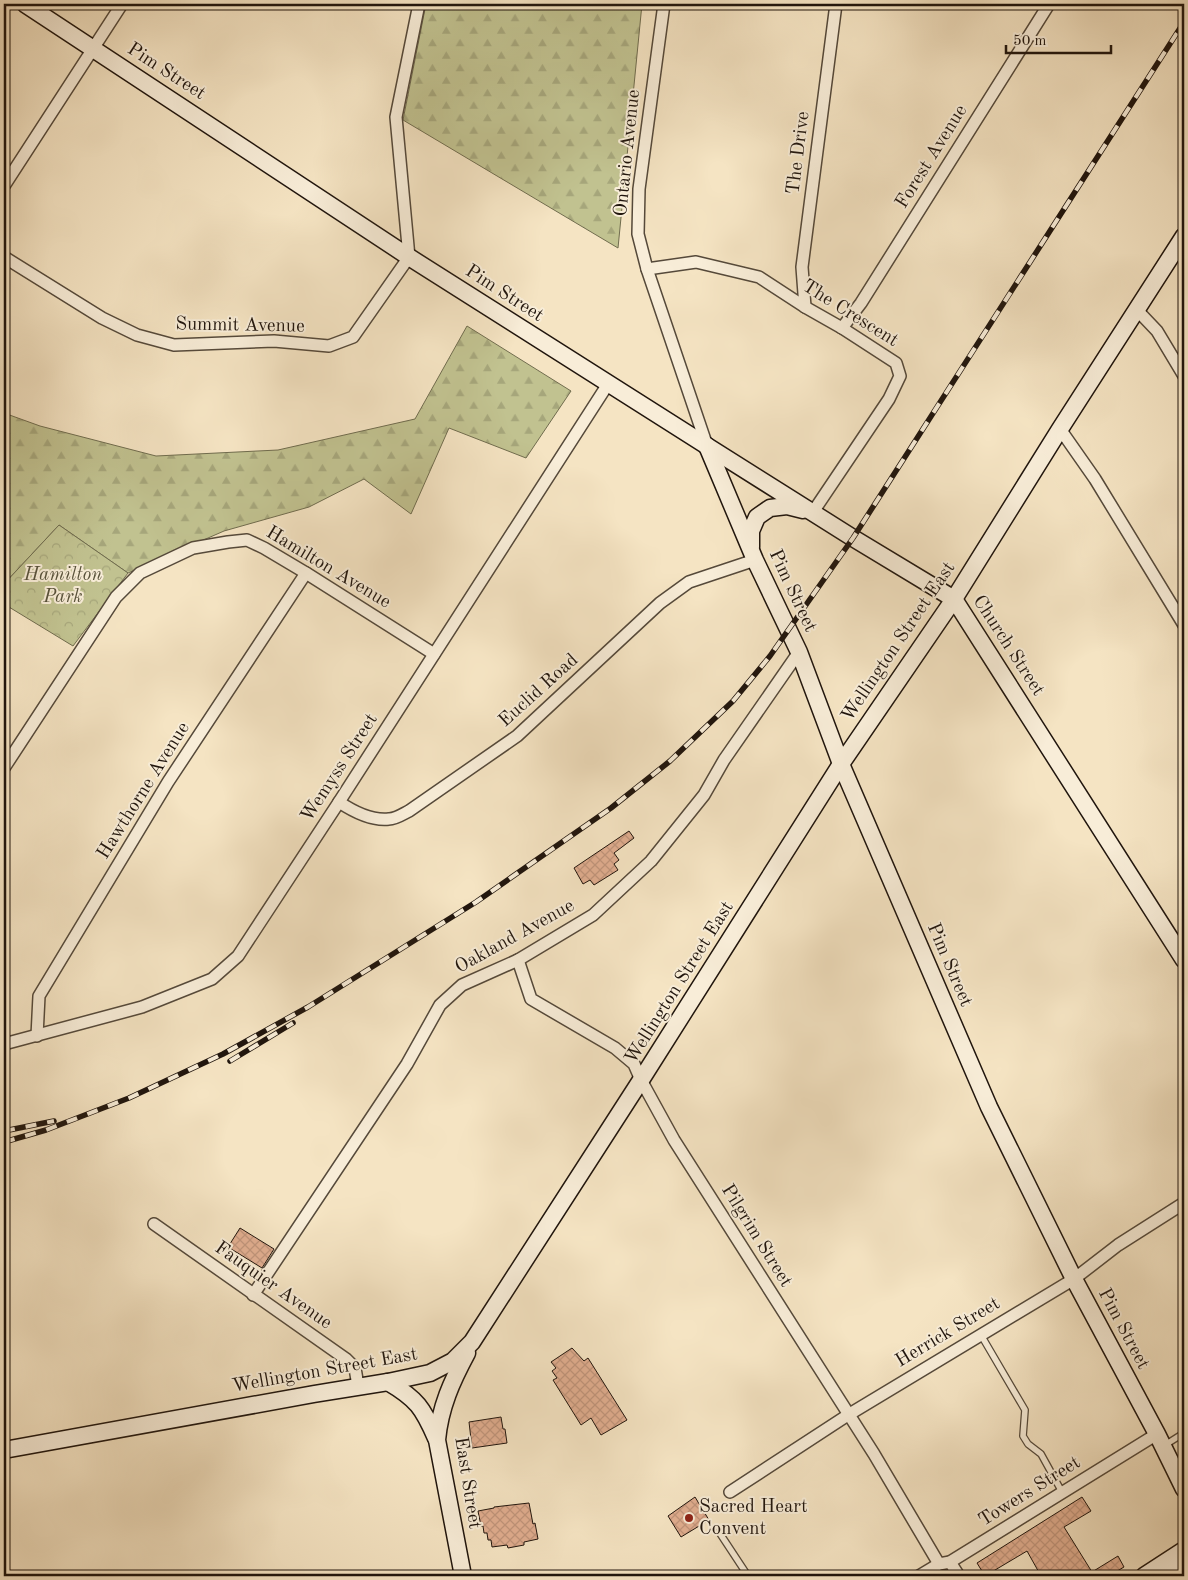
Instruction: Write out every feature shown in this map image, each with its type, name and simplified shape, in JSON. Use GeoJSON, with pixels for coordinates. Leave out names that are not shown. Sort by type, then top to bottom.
{"type":"FeatureCollection","features":[{"type":"Feature","properties":{"kind":"main road","name":"Pim Street"},"geometry":{"type":"LineString","coordinates":[[25,4],[409,257],[707,446],[753,554],[799,652],[842,764],[988,1107],[1074,1279],[1184,1489]]}},
{"type":"Feature","properties":{"kind":"main road","name":"Wellington Street East"},"geometry":{"type":"LineString","coordinates":[[4,1450],[430,1373],[453,1361],[472,1342],[842,764],[954,599],[1184,236]]}},
{"type":"Feature","properties":{"kind":"main road","name":"Church Street"},"geometry":{"type":"LineString","coordinates":[[707,446],[954,599],[1184,960]]}},
{"type":"Feature","properties":{"kind":"main road"},"geometry":{"type":"LineString","coordinates":[[753,554],[751,531],[757,517],[770,508],[787,506],[812,512]]}},
{"type":"Feature","properties":{"kind":"main road","name":"East Street"},"geometry":{"type":"LineString","coordinates":[[462,1576],[437,1440],[439,1421],[448,1390],[472,1342]]}},
{"type":"Feature","properties":{"kind":"main road"},"geometry":{"type":"LineString","coordinates":[[388,1382],[406,1393],[418,1405],[427,1417],[437,1440]]}},
{"type":"Feature","properties":{"kind":"main road"},"geometry":{"type":"LineString","coordinates":[[1162,1565],[1184,1543]]}},
{"type":"Feature","properties":{"kind":"main road"},"geometry":{"type":"LineString","coordinates":[[1144,1576],[1184,1550]]}},
{"type":"Feature","properties":{"kind":"main road"},"geometry":{"type":"LineString","coordinates":[[1162,1565],[1184,1569]]}},
{"type":"Feature","properties":{"kind":"street"},"geometry":{"type":"LineString","coordinates":[[4,186],[122,4]]}},
{"type":"Feature","properties":{"kind":"street","name":"Ontario Avenue"},"geometry":{"type":"LineString","coordinates":[[664,4],[639,189],[638,234],[647,269],[707,446]]}},
{"type":"Feature","properties":{"kind":"street","name":"The Drive"},"geometry":{"type":"LineString","coordinates":[[805,307],[802,267],[836,4]]}},
{"type":"Feature","properties":{"kind":"street","name":"Forest Avenue"},"geometry":{"type":"LineString","coordinates":[[842,328],[861,303],[1049,4]]}},
{"type":"Feature","properties":{"kind":"street"},"geometry":{"type":"LineString","coordinates":[[409,257],[396,117],[416,5]]}},
{"type":"Feature","properties":{"kind":"street","name":"Summit Avenue"},"geometry":{"type":"LineString","coordinates":[[4,257],[102,318],[137,335],[174,345],[274,341],[329,346],[353,337],[409,257]]}},
{"type":"Feature","properties":{"kind":"street","name":"The Crescent"},"geometry":{"type":"LineString","coordinates":[[647,269],[696,262],[759,277],[896,363],[900,376],[889,399],[812,512]]}},
{"type":"Feature","properties":{"kind":"street"},"geometry":{"type":"LineString","coordinates":[[1137,310],[1157,331],[1184,376]]}},
{"type":"Feature","properties":{"kind":"street","name":"Wemyss Street"},"geometry":{"type":"LineString","coordinates":[[4,1044],[142,1007],[212,979],[238,956],[608,384]]}},
{"type":"Feature","properties":{"kind":"street"},"geometry":{"type":"LineString","coordinates":[[1060,429],[1094,479],[1184,625]]}},
{"type":"Feature","properties":{"kind":"street","name":"Hamilton Avenue"},"geometry":{"type":"LineString","coordinates":[[4,768],[116,597],[140,573],[193,548],[247,540],[306,573],[434,654]]}},
{"type":"Feature","properties":{"kind":"street","name":"Euclid Road"},"geometry":{"type":"LineString","coordinates":[[339,802],[352,811],[370,817],[390,819],[409,812],[517,736],[660,603],[689,582],[753,554]]}},
{"type":"Feature","properties":{"kind":"street","name":"Hawthorne Avenue"},"geometry":{"type":"LineString","coordinates":[[37,1036],[39,996],[168,782],[306,573]]}},
{"type":"Feature","properties":{"kind":"street","name":"Oakland Avenue"},"geometry":{"type":"LineString","coordinates":[[253,1295],[407,1064],[440,1005],[462,985],[518,960],[593,914],[651,861],[704,795],[724,760],[799,652]]}},
{"type":"Feature","properties":{"kind":"street","name":"Pilgrim Street"},"geometry":{"type":"LineString","coordinates":[[518,960],[531,1000],[615,1048],[634,1064],[674,1140],[848,1415],[944,1563],[958,1576]]}},
{"type":"Feature","properties":{"kind":"street","name":"Herrick Street"},"geometry":{"type":"LineString","coordinates":[[730,1492],[848,1415],[1074,1279],[1118,1245],[1184,1203]]}},
{"type":"Feature","properties":{"kind":"street","name":"Fauquier Avenue"},"geometry":{"type":"LineString","coordinates":[[154,1224],[253,1295],[346,1358],[355,1368],[358,1386]]}},
{"type":"Feature","properties":{"kind":"street","name":"Towers Street"},"geometry":{"type":"LineString","coordinates":[[919,1576],[1062,1492],[1160,1440]]}},
{"type":"Feature","properties":{"kind":"lane"},"geometry":{"type":"LineString","coordinates":[[980,1334],[1025,1410],[1023,1436],[1028,1444],[1041,1454],[1062,1492]]}},
{"type":"Feature","properties":{"kind":"lane"},"geometry":{"type":"LineString","coordinates":[[1160,1440],[1184,1432]]}},
{"type":"Feature","properties":{"kind":"lane"},"geometry":{"type":"LineString","coordinates":[[719,1532],[748,1576]]}},
{"type":"Feature","properties":{"kind":"green space"},"geometry":{"type":"Polygon","coordinates":[[[426,4],[642,4],[618,248],[403,120],[426,4]]]}},
{"type":"Feature","properties":{"kind":"green space"},"geometry":{"type":"Polygon","coordinates":[[[467,326],[571,391],[526,458],[449,428],[411,514],[364,479],[309,507],[224,531],[128,573],[59,525],[4,584],[4,413],[40,426],[156,456],[278,450],[415,419],[467,326]]]}},
{"type":"Feature","properties":{"kind":"green space","name":"Hamilton Park"},"geometry":{"type":"Polygon","coordinates":[[[59,525],[128,573],[73,646],[4,604],[4,584],[59,525]]]}},
{"type":"Feature","properties":{"kind":"building"},"geometry":{"type":"Polygon","coordinates":[[[629,831],[634,838],[614,853],[619,860],[614,864],[618,870],[594,885],[590,880],[583,884],[574,868],[629,831]]]}},
{"type":"Feature","properties":{"kind":"building"},"geometry":{"type":"Polygon","coordinates":[[[240,1228],[274,1249],[262,1268],[228,1247],[240,1228]]]}},
{"type":"Feature","properties":{"kind":"building"},"geometry":{"type":"Polygon","coordinates":[[[572,1348],[584,1361],[588,1358],[627,1420],[601,1435],[591,1418],[581,1425],[553,1380],[557,1378],[552,1371],[556,1368],[551,1362],[572,1348]]]}},
{"type":"Feature","properties":{"kind":"building"},"geometry":{"type":"Polygon","coordinates":[[[501,1417],[507,1443],[472,1448],[469,1422],[501,1417]]]}},
{"type":"Feature","properties":{"kind":"building","name":"Sacred Heart Convent"},"geometry":{"type":"Polygon","coordinates":[[[695,1497],[709,1520],[681,1537],[668,1516],[695,1497]]]}},
{"type":"Feature","properties":{"kind":"building"},"geometry":{"type":"Polygon","coordinates":[[[1082,1497],[1091,1511],[1064,1527],[1092,1572],[1118,1556],[1124,1567],[1109,1576],[1041,1576],[1027,1551],[985,1576],[977,1563],[1082,1497]]]}},
{"type":"Feature","properties":{"kind":"building"},"geometry":{"type":"Polygon","coordinates":[[[529,1503],[538,1539],[524,1542],[524,1545],[508,1548],[507,1545],[492,1547],[491,1540],[488,1540],[487,1533],[484,1533],[483,1526],[481,1526],[478,1511],[529,1503]]]}},
{"type":"Feature","properties":{"kind":"railway"},"geometry":{"type":"LineString","coordinates":[[4,1142],[46,1130],[129,1098],[223,1054],[308,1007],[476,902],[611,808],[670,761],[733,701],[770,656],[853,538],[1184,22]]}},
{"type":"Feature","properties":{"kind":"railway"},"geometry":{"type":"LineString","coordinates":[[230,1061],[293,1023]]}},
{"type":"Feature","properties":{"kind":"railway"},"geometry":{"type":"LineString","coordinates":[[4,1131],[54,1121]]}},
{"type":"Feature","properties":{"kind":"place","name":"Sacred Heart Convent"},"geometry":{"type":"Point","coordinates":[689,1518]}}]}
